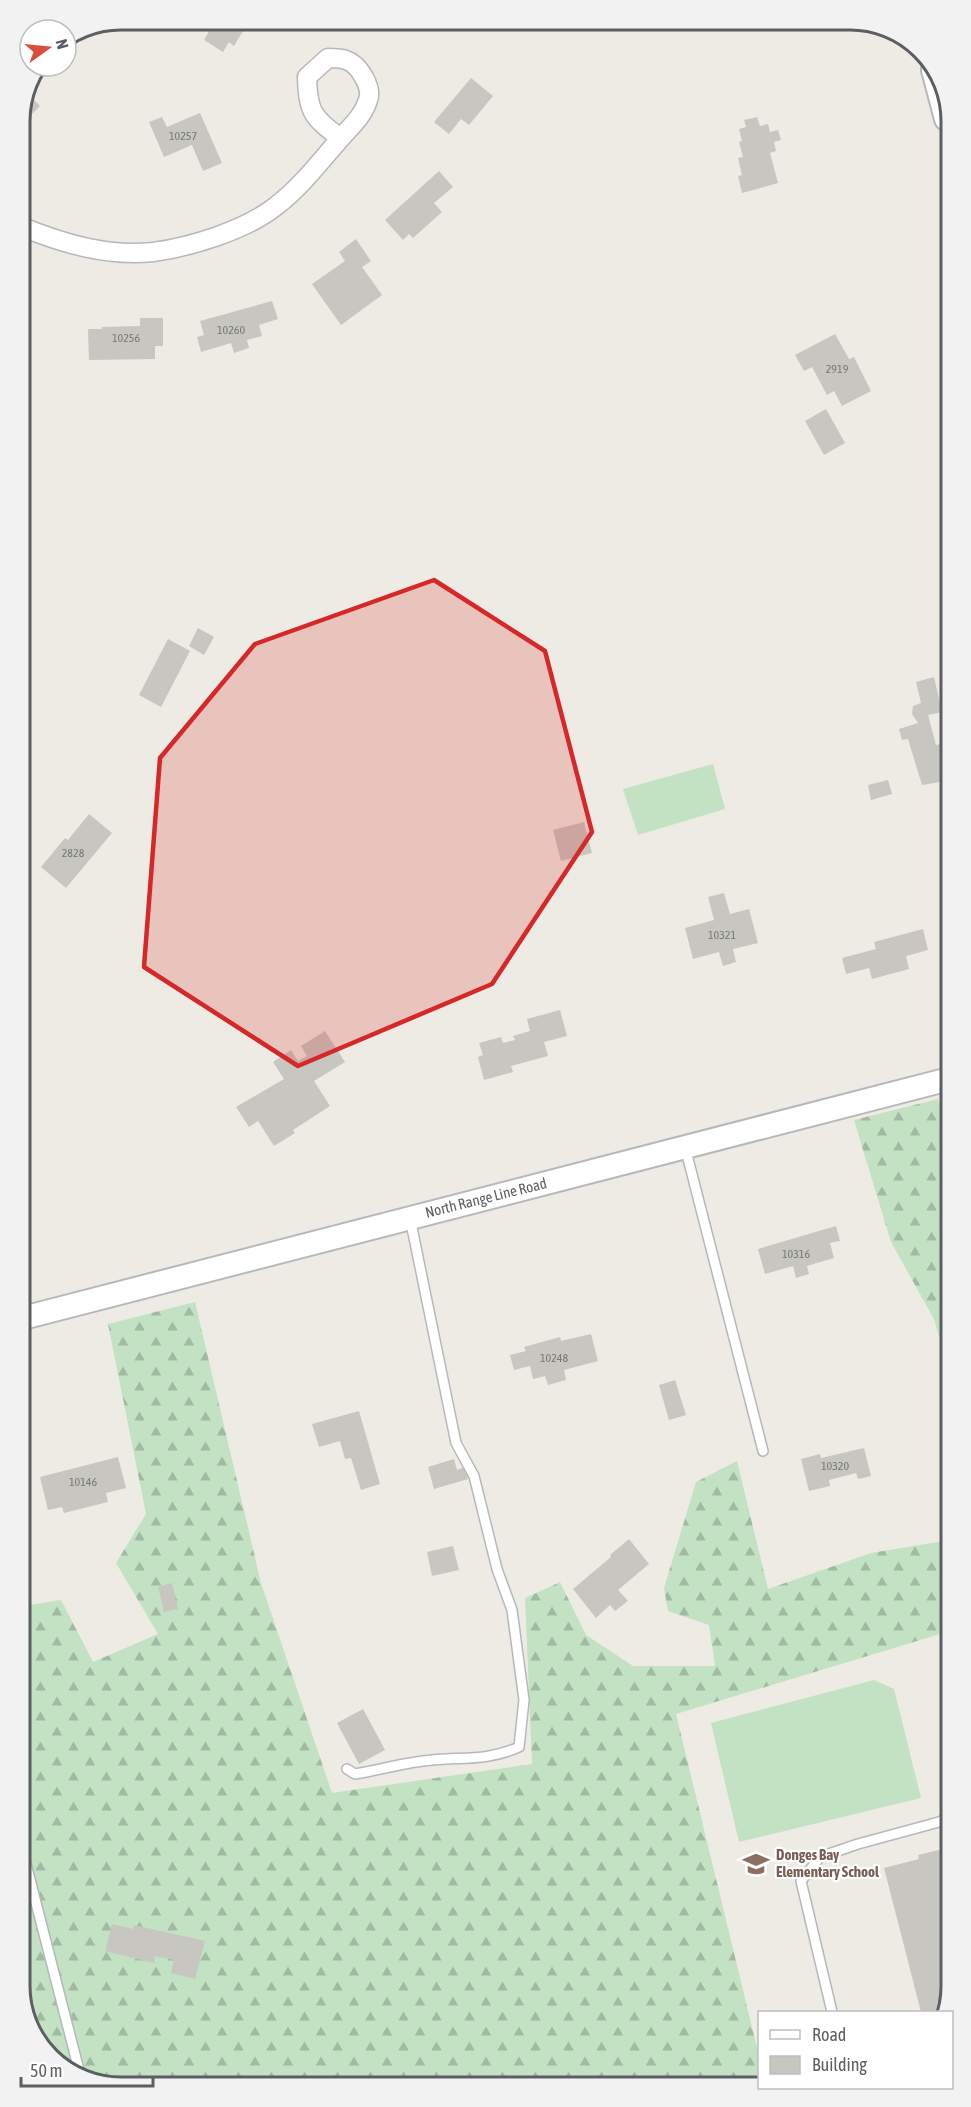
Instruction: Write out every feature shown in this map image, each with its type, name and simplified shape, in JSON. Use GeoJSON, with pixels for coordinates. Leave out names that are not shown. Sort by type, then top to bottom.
{"type":"FeatureCollection","features":[{"type":"Feature","properties":{"kind":"street"},"geometry":{"type":"LineString","coordinates":[[30,230],[56,241],[108,252],[152,252],[204,240],[242,226],[275,207],[312,173],[340,138]]}},
{"type":"Feature","properties":{"kind":"street","name":"North Range Line Road"},"geometry":{"type":"LineString","coordinates":[[30,1315],[941,1081]]}},
{"type":"Feature","properties":{"kind":"lane"},"geometry":{"type":"LineString","coordinates":[[685,1147],[763,1451]]}},
{"type":"Feature","properties":{"kind":"lane"},"geometry":{"type":"LineString","coordinates":[[347,1769],[355,1774],[432,1760],[467,1760],[504,1754],[519,1747],[524,1700],[512,1610],[497,1569],[474,1476],[456,1443],[410,1218]]}},
{"type":"Feature","properties":{"kind":"lane"},"geometry":{"type":"LineString","coordinates":[[832,2011],[801,1881],[820,1857],[941,1821]]}},
{"type":"Feature","properties":{"kind":"lane"},"geometry":{"type":"LineString","coordinates":[[30,1879],[78,2066]]}},
{"type":"Feature","properties":{"kind":"highlighted area"},"geometry":{"type":"Polygon","coordinates":[[[434,580],[545,651],[592,832],[492,984],[298,1066],[144,967],[160,758],[255,644],[434,580]]]}},
{"type":"Feature","properties":{"kind":"green space"},"geometry":{"type":"Polygon","coordinates":[[[713,764],[725,809],[638,835],[623,789],[713,764]]]}},
{"type":"Feature","properties":{"kind":"green space"},"geometry":{"type":"Polygon","coordinates":[[[938,1099],[941,1110],[941,1344],[934,1319],[891,1242],[854,1120],[938,1099]]]}},
{"type":"Feature","properties":{"kind":"green space"},"geometry":{"type":"Polygon","coordinates":[[[195,1302],[261,1583],[332,1793],[532,1764],[525,1598],[560,1582],[586,1635],[633,1666],[715,1666],[709,1625],[668,1611],[664,1588],[696,1482],[737,1461],[768,1589],[871,1553],[941,1541],[941,1634],[676,1714],[758,2052],[758,2077],[115,2077],[98,2074],[76,2065],[45,2037],[35,2015],[30,1986],[30,1605],[61,1600],[93,1662],[158,1634],[116,1563],[146,1514],[108,1324],[195,1302]]]}},
{"type":"Feature","properties":{"kind":"green space"},"geometry":{"type":"Polygon","coordinates":[[[874,1680],[894,1689],[921,1798],[739,1842],[711,1723],[874,1680]]]}},
{"type":"Feature","properties":{"kind":"building"},"geometry":{"type":"Polygon","coordinates":[[[210,30],[244,30],[234,46],[229,42],[223,52],[204,40],[210,30]]]}},
{"type":"Feature","properties":{"kind":"building"},"geometry":{"type":"Polygon","coordinates":[[[471,78],[493,96],[469,125],[461,119],[449,134],[434,122],[471,78]]]}},
{"type":"Feature","properties":{"kind":"building"},"geometry":{"type":"Polygon","coordinates":[[[33,99],[40,106],[30,116],[33,99]]]}},
{"type":"Feature","properties":{"kind":"building"},"geometry":{"type":"Polygon","coordinates":[[[200,113],[222,163],[203,171],[192,145],[164,157],[149,122],[162,117],[167,127],[200,113]]]}},
{"type":"Feature","properties":{"kind":"building"},"geometry":{"type":"Polygon","coordinates":[[[757,117],[760,126],[768,124],[770,132],[778,130],[781,140],[774,142],[776,151],[770,153],[778,183],[742,193],[738,176],[742,175],[738,158],[743,157],[739,142],[742,141],[739,129],[746,127],[744,120],[757,117]]]}},
{"type":"Feature","properties":{"kind":"building"},"geometry":{"type":"Polygon","coordinates":[[[439,171],[453,187],[434,203],[442,212],[413,238],[409,234],[403,240],[385,220],[439,171]]]}},
{"type":"Feature","properties":{"kind":"building"},"geometry":{"type":"Polygon","coordinates":[[[356,239],[371,261],[362,267],[382,295],[341,325],[312,284],[345,261],[339,252],[356,239]]]}},
{"type":"Feature","properties":{"kind":"building"},"geometry":{"type":"Polygon","coordinates":[[[272,301],[278,319],[259,325],[262,336],[247,340],[249,348],[234,353],[231,343],[201,352],[197,337],[204,335],[200,321],[272,301]]]}},
{"type":"Feature","properties":{"kind":"building"},"geometry":{"type":"Polygon","coordinates":[[[140,318],[163,318],[163,346],[155,346],[155,359],[89,360],[88,329],[140,326],[140,318]]]}},
{"type":"Feature","properties":{"kind":"building"},"geometry":{"type":"Polygon","coordinates":[[[835,334],[849,359],[854,357],[871,391],[842,406],[834,391],[827,395],[812,367],[804,371],[795,355],[835,334]]]}},
{"type":"Feature","properties":{"kind":"building"},"geometry":{"type":"Polygon","coordinates":[[[826,409],[845,443],[824,455],[805,421],[826,409]]]}},
{"type":"Feature","properties":{"kind":"building"},"geometry":{"type":"Polygon","coordinates":[[[198,628],[214,637],[204,655],[189,646],[198,628]]]}},
{"type":"Feature","properties":{"kind":"building"},"geometry":{"type":"Polygon","coordinates":[[[168,639],[190,651],[161,707],[139,695],[168,639]]]}},
{"type":"Feature","properties":{"kind":"building"},"geometry":{"type":"Polygon","coordinates":[[[934,677],[941,712],[928,715],[936,745],[941,744],[941,785],[940,782],[922,785],[908,739],[902,740],[899,729],[918,723],[912,714],[913,706],[921,703],[916,682],[934,677]]]}},
{"type":"Feature","properties":{"kind":"building"},"geometry":{"type":"Polygon","coordinates":[[[888,780],[892,794],[871,800],[868,785],[888,780]]]}},
{"type":"Feature","properties":{"kind":"building"},"geometry":{"type":"Polygon","coordinates":[[[89,814],[112,833],[66,888],[41,867],[65,838],[68,840],[89,814]]]}},
{"type":"Feature","properties":{"kind":"building"},"geometry":{"type":"Polygon","coordinates":[[[584,822],[592,853],[561,861],[553,830],[584,822]]]}},
{"type":"Feature","properties":{"kind":"building"},"geometry":{"type":"Polygon","coordinates":[[[724,893],[730,914],[749,909],[758,943],[733,949],[736,962],[723,966],[719,952],[693,959],[685,928],[714,920],[708,897],[724,893]]]}},
{"type":"Feature","properties":{"kind":"building"},"geometry":{"type":"Polygon","coordinates":[[[923,929],[928,950],[906,956],[909,969],[872,979],[869,968],[846,974],[842,958],[876,949],[874,942],[923,929]]]}},
{"type":"Feature","properties":{"kind":"building"},"geometry":{"type":"Polygon","coordinates":[[[560,1010],[567,1036],[544,1042],[548,1056],[511,1066],[513,1072],[484,1080],[478,1057],[483,1055],[479,1043],[501,1037],[503,1043],[515,1040],[513,1036],[530,1031],[527,1019],[560,1010]]]}},
{"type":"Feature","properties":{"kind":"building"},"geometry":{"type":"Polygon","coordinates":[[[325,1031],[345,1062],[314,1081],[330,1106],[293,1130],[295,1133],[274,1146],[258,1121],[249,1127],[236,1107],[284,1079],[273,1062],[291,1050],[298,1061],[307,1056],[301,1046],[325,1031]]]}},
{"type":"Feature","properties":{"kind":"building"},"geometry":{"type":"Polygon","coordinates":[[[836,1226],[840,1241],[830,1243],[834,1258],[807,1266],[809,1274],[796,1278],[793,1266],[765,1274],[758,1249],[836,1226]]]}},
{"type":"Feature","properties":{"kind":"building"},"geometry":{"type":"Polygon","coordinates":[[[591,1334],[598,1361],[564,1370],[566,1380],[548,1385],[545,1376],[533,1379],[530,1366],[514,1370],[510,1355],[526,1351],[524,1347],[560,1337],[561,1341],[591,1334]]]}},
{"type":"Feature","properties":{"kind":"building"},"geometry":{"type":"Polygon","coordinates":[[[675,1380],[686,1415],[669,1420],[659,1385],[675,1380]]]}},
{"type":"Feature","properties":{"kind":"building"},"geometry":{"type":"Polygon","coordinates":[[[359,1411],[380,1484],[361,1490],[351,1458],[345,1459],[340,1441],[319,1447],[312,1424],[359,1411]]]}},
{"type":"Feature","properties":{"kind":"building"},"geometry":{"type":"Polygon","coordinates":[[[864,1448],[871,1476],[858,1479],[856,1473],[829,1480],[830,1486],[809,1491],[801,1459],[820,1454],[821,1458],[864,1448]]]}},
{"type":"Feature","properties":{"kind":"building"},"geometry":{"type":"Polygon","coordinates":[[[118,1457],[126,1488],[106,1493],[108,1502],[64,1513],[62,1507],[48,1510],[40,1477],[118,1457]]]}},
{"type":"Feature","properties":{"kind":"building"},"geometry":{"type":"Polygon","coordinates":[[[454,1459],[457,1470],[465,1467],[468,1479],[434,1489],[428,1467],[454,1459]]]}},
{"type":"Feature","properties":{"kind":"building"},"geometry":{"type":"Polygon","coordinates":[[[629,1539],[649,1564],[618,1590],[628,1601],[615,1611],[610,1605],[596,1618],[573,1589],[629,1539]]]}},
{"type":"Feature","properties":{"kind":"building"},"geometry":{"type":"Polygon","coordinates":[[[453,1546],[459,1570],[432,1576],[427,1552],[453,1546]]]}},
{"type":"Feature","properties":{"kind":"building"},"geometry":{"type":"Polygon","coordinates":[[[172,1583],[178,1609],[164,1612],[158,1587],[172,1583]]]}},
{"type":"Feature","properties":{"kind":"building"},"geometry":{"type":"Polygon","coordinates":[[[363,1709],[385,1750],[359,1764],[337,1723],[363,1709]]]}},
{"type":"Feature","properties":{"kind":"building"},"geometry":{"type":"Polygon","coordinates":[[[941,1849],[941,1986],[937,2011],[921,2011],[884,1868],[919,1859],[918,1855],[941,1849]]]}},
{"type":"Feature","properties":{"kind":"building"},"geometry":{"type":"Polygon","coordinates":[[[112,1924],[134,1929],[134,1925],[205,1941],[195,1979],[171,1973],[174,1960],[155,1956],[154,1963],[105,1951],[112,1924]]]}},
{"type":"Feature","properties":{"kind":"place","name":"Donges Bay Elementary School"},"geometry":{"type":"Point","coordinates":[756,1864]}}]}
